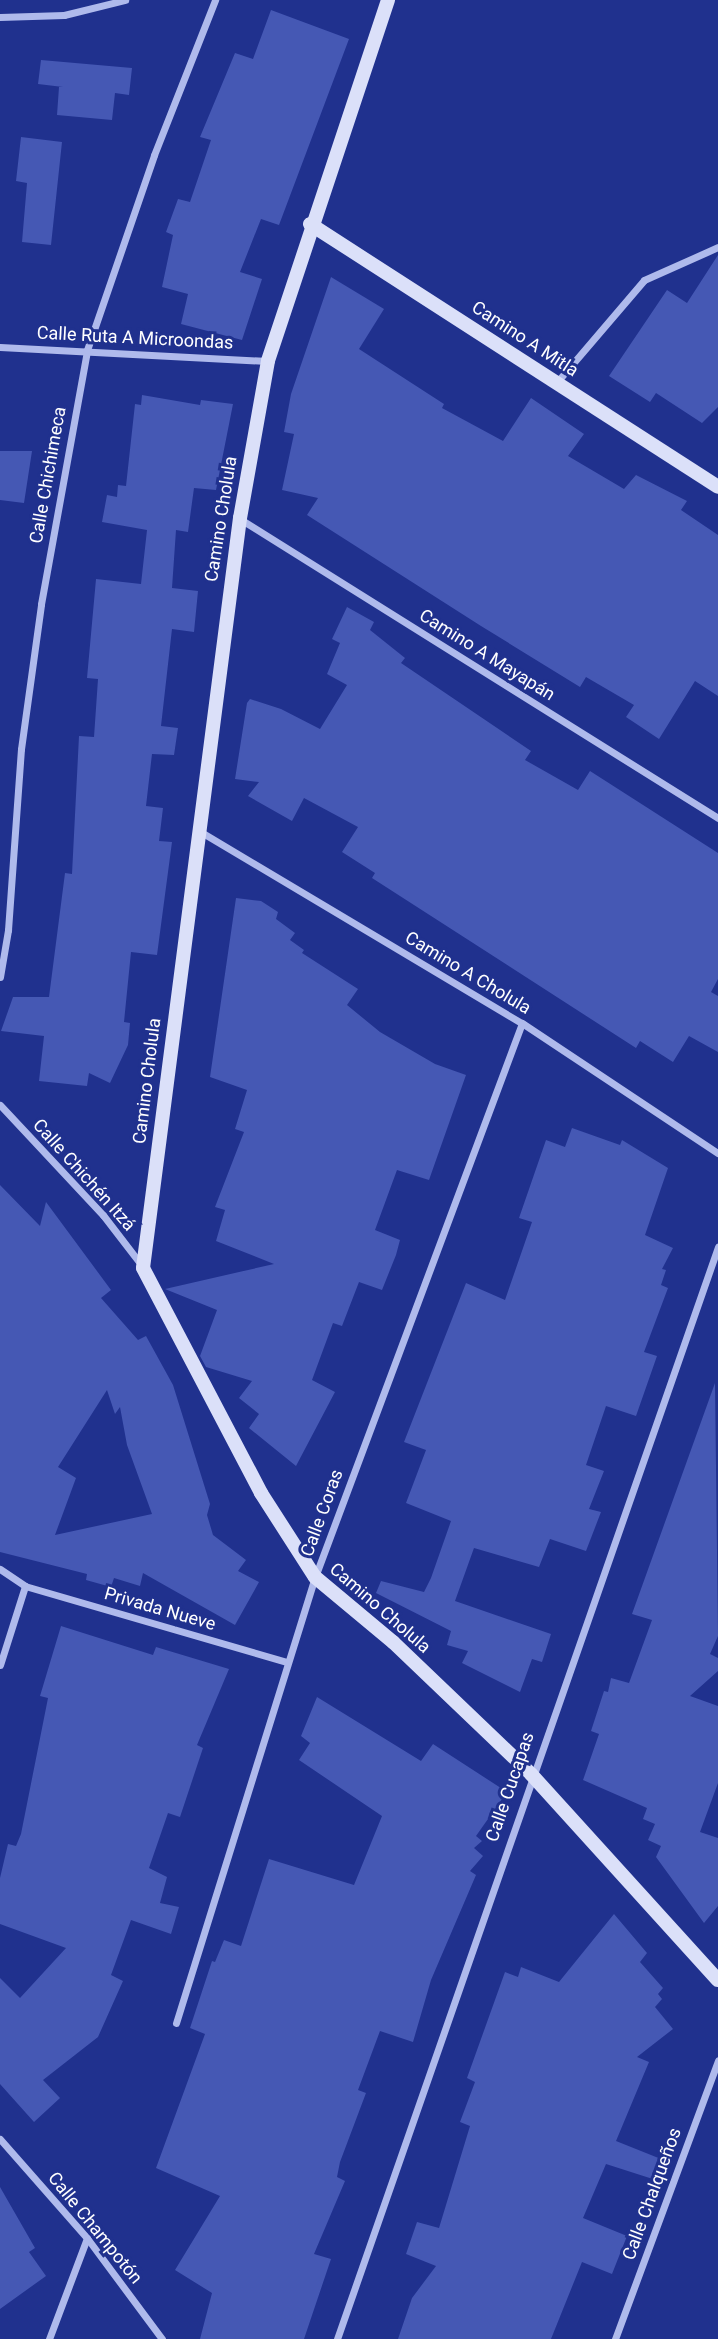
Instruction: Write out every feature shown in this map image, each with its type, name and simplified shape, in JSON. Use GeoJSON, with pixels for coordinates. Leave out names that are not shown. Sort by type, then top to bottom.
{"type":"FeatureCollection","features":[{"type":"Feature","properties":{"kind":"street"},"geometry":{"type":"LineString","coordinates":[[0,17],[64,15],[125,0]]}},
{"type":"Feature","properties":{"kind":"street","name":"Calle Chichimeca"},"geometry":{"type":"LineString","coordinates":[[0,976],[36,643],[87,350],[136,203],[215,0]]}},
{"type":"Feature","properties":{"kind":"street","name":"Camino Cholula"},"geometry":{"type":"LineString","coordinates":[[388,0],[310,224],[268,361],[240,518],[197,830],[143,1268],[247,1469],[315,1577],[393,1643],[531,1774],[718,1980]]}},
{"type":"Feature","properties":{"kind":"street","name":"Camino A Mitla"},"geometry":{"type":"LineString","coordinates":[[310,224],[718,487]]}},
{"type":"Feature","properties":{"kind":"street"},"geometry":{"type":"LineString","coordinates":[[557,382],[644,280],[718,247]]}},
{"type":"Feature","properties":{"kind":"street","name":"Calle Ruta A Microondas"},"geometry":{"type":"LineString","coordinates":[[0,347],[268,361]]}},
{"type":"Feature","properties":{"kind":"street","name":"Camino A Mayapán"},"geometry":{"type":"LineString","coordinates":[[240,518],[718,818]]}},
{"type":"Feature","properties":{"kind":"street","name":"Camino A Cholula"},"geometry":{"type":"LineString","coordinates":[[197,830],[522,1023],[718,1153]]}},
{"type":"Feature","properties":{"kind":"street","name":"Calle Coras"},"geometry":{"type":"LineString","coordinates":[[176,2023],[315,1577],[522,1023]]}},
{"type":"Feature","properties":{"kind":"street","name":"Calle Chichén Itzá"},"geometry":{"type":"LineString","coordinates":[[0,1105],[103,1215],[143,1268]]}},
{"type":"Feature","properties":{"kind":"street","name":"Calle Cucapas"},"geometry":{"type":"LineString","coordinates":[[337,2339],[531,1774],[718,1247]]}},
{"type":"Feature","properties":{"kind":"street","name":"Privada Nueve"},"geometry":{"type":"LineString","coordinates":[[0,1569],[25,1586],[287,1662]]}},
{"type":"Feature","properties":{"kind":"street"},"geometry":{"type":"LineString","coordinates":[[0,1665],[25,1586]]}},
{"type":"Feature","properties":{"kind":"street","name":"Calle Chalqueños"},"geometry":{"type":"LineString","coordinates":[[615,2339],[718,2060]]}},
{"type":"Feature","properties":{"kind":"street","name":"Calle Champotón"},"geometry":{"type":"LineString","coordinates":[[0,2139],[87,2238],[162,2339]]}},
{"type":"Feature","properties":{"kind":"street"},"geometry":{"type":"LineString","coordinates":[[49,2339],[87,2238]]}},
{"type":"Feature","properties":{"kind":"building"},"geometry":{"type":"Polygon","coordinates":[[[271,10],[349,39],[279,225],[261,219],[240,272],[262,279],[242,340],[181,324],[188,294],[162,287],[173,235],[166,232],[178,199],[190,202],[211,140],[200,137],[235,53],[253,59],[271,10]]]}},
{"type":"Feature","properties":{"kind":"building"},"geometry":{"type":"Polygon","coordinates":[[[41,60],[132,68],[129,95],[115,93],[112,120],[57,115],[59,87],[63,87],[38,84],[41,60]]]}},
{"type":"Feature","properties":{"kind":"building"},"geometry":{"type":"Polygon","coordinates":[[[21,137],[62,142],[51,245],[22,242],[27,183],[16,181],[21,137]]]}},
{"type":"Feature","properties":{"kind":"building"},"geometry":{"type":"Polygon","coordinates":[[[718,255],[718,407],[702,423],[656,393],[650,402],[609,376],[667,290],[687,303],[718,255]]]}},
{"type":"Feature","properties":{"kind":"building"},"geometry":{"type":"Polygon","coordinates":[[[331,277],[384,309],[359,349],[444,404],[442,408],[503,441],[531,398],[584,434],[568,456],[624,489],[636,475],[687,501],[681,510],[718,535],[718,696],[695,681],[659,739],[626,717],[634,705],[586,677],[580,687],[307,515],[318,498],[282,490],[294,434],[284,432],[291,394],[331,277]]]}},
{"type":"Feature","properties":{"kind":"building"},"geometry":{"type":"Polygon","coordinates":[[[142,395],[200,405],[201,400],[233,404],[216,490],[194,488],[188,532],[176,530],[172,588],[198,591],[194,632],[172,629],[161,726],[178,728],[174,755],[152,754],[146,806],[163,808],[159,841],[172,842],[157,955],[131,952],[124,1022],[130,1023],[128,1045],[110,1083],[89,1073],[87,1086],[39,1081],[44,1036],[1,1031],[13,997],[49,997],[65,873],[72,874],[79,736],[94,737],[98,679],[87,678],[96,579],[141,584],[147,530],[102,522],[107,495],[117,497],[118,485],[126,486],[135,404],[141,405],[142,395]]]}},
{"type":"Feature","properties":{"kind":"building"},"geometry":{"type":"Polygon","coordinates":[[[0,451],[32,451],[24,503],[0,500],[0,451]]]}},
{"type":"Feature","properties":{"kind":"building"},"geometry":{"type":"Polygon","coordinates":[[[347,607],[374,622],[370,630],[405,658],[401,663],[531,751],[525,760],[578,790],[590,771],[718,853],[718,979],[711,992],[718,996],[718,1052],[689,1036],[673,1062],[640,1041],[636,1048],[372,878],[375,873],[342,852],[358,827],[304,798],[292,821],[248,796],[259,782],[235,779],[247,703],[250,699],[281,709],[320,729],[347,685],[327,674],[340,643],[332,639],[347,607]]]}},
{"type":"Feature","properties":{"kind":"building"},"geometry":{"type":"Polygon","coordinates":[[[236,898],[261,901],[278,912],[276,919],[295,933],[290,940],[304,950],[302,953],[358,989],[347,1005],[380,1032],[435,1064],[466,1075],[429,1180],[397,1170],[375,1230],[400,1240],[396,1255],[382,1290],[359,1282],[342,1326],[333,1323],[312,1380],[335,1392],[296,1466],[249,1428],[259,1414],[239,1398],[252,1381],[206,1367],[200,1356],[217,1310],[165,1289],[274,1264],[216,1241],[225,1210],[215,1207],[244,1132],[235,1129],[247,1090],[210,1077],[236,898]]]}},
{"type":"Feature","properties":{"kind":"building"},"geometry":{"type":"Polygon","coordinates":[[[572,1128],[620,1145],[622,1140],[668,1168],[645,1235],[673,1248],[662,1269],[666,1270],[661,1285],[668,1288],[644,1352],[657,1356],[636,1416],[606,1406],[586,1465],[604,1471],[589,1509],[601,1512],[586,1551],[550,1539],[539,1567],[474,1548],[455,1601],[551,1634],[542,1662],[532,1659],[520,1692],[462,1663],[468,1651],[447,1645],[451,1631],[376,1593],[381,1581],[424,1592],[431,1578],[451,1521],[406,1503],[426,1450],[404,1442],[466,1283],[505,1300],[532,1222],[519,1218],[546,1140],[565,1147],[572,1128]]]}},
{"type":"Feature","properties":{"kind":"building"},"geometry":{"type":"Polygon","coordinates":[[[0,1185],[40,1226],[46,1202],[111,1290],[101,1298],[138,1340],[146,1336],[173,1385],[210,1504],[207,1515],[213,1535],[246,1560],[238,1571],[259,1582],[235,1625],[143,1573],[140,1586],[114,1578],[111,1587],[86,1580],[87,1574],[0,1552],[0,1185]],[[107,1390],[58,1467],[76,1478],[55,1535],[152,1514],[127,1445],[120,1407],[115,1414],[107,1390]]]}},
{"type":"Feature","properties":{"kind":"building"},"geometry":{"type":"Polygon","coordinates":[[[715,1383],[718,1636],[710,1654],[718,1658],[718,1671],[690,1696],[718,1706],[718,1783],[700,1832],[718,1838],[718,1906],[704,1923],[656,1857],[661,1846],[648,1840],[655,1824],[643,1819],[647,1808],[583,1780],[599,1734],[591,1731],[604,1691],[608,1692],[611,1678],[629,1683],[652,1620],[632,1614],[715,1383]]]}},
{"type":"Feature","properties":{"kind":"building"},"geometry":{"type":"Polygon","coordinates":[[[61,1626],[153,1655],[156,1647],[229,1669],[197,1745],[203,1748],[180,1817],[168,1813],[149,1868],[167,1877],[160,1903],[179,1907],[171,1934],[131,1920],[111,1975],[123,1981],[98,2037],[43,2080],[60,2098],[34,2122],[0,2084],[0,1978],[20,1998],[66,1948],[0,1924],[0,1878],[8,1844],[16,1846],[21,1834],[48,1698],[40,1696],[61,1626]]]}},
{"type":"Feature","properties":{"kind":"building"},"geometry":{"type":"Polygon","coordinates":[[[317,1697],[421,1761],[433,1744],[507,1792],[476,1836],[482,1841],[474,1848],[483,1856],[470,1871],[476,1875],[431,1980],[413,2042],[380,2031],[358,2090],[366,2093],[337,2177],[345,2181],[314,2254],[331,2259],[304,2339],[200,2339],[212,2293],[175,2270],[220,2196],[156,2168],[205,2034],[190,2028],[212,1961],[215,1962],[224,1940],[241,1946],[269,1859],[354,1885],[382,1816],[299,1760],[310,1743],[301,1736],[317,1697]]]}},
{"type":"Feature","properties":{"kind":"building"},"geometry":{"type":"Polygon","coordinates":[[[614,1914],[647,1953],[640,1962],[663,1988],[658,1994],[662,1999],[655,2007],[673,2029],[637,2057],[649,2062],[616,2141],[666,2161],[659,2181],[606,2164],[583,2218],[627,2236],[612,2274],[582,2262],[551,2339],[398,2339],[412,2298],[436,2266],[406,2254],[417,2222],[439,2228],[470,2126],[460,2122],[475,2082],[467,2078],[505,1972],[518,1977],[521,1967],[559,1982],[614,1914]]]}},
{"type":"Feature","properties":{"kind":"building"},"geometry":{"type":"Polygon","coordinates":[[[0,2187],[35,2248],[29,2252],[46,2276],[0,2309],[0,2187]]]}}]}
